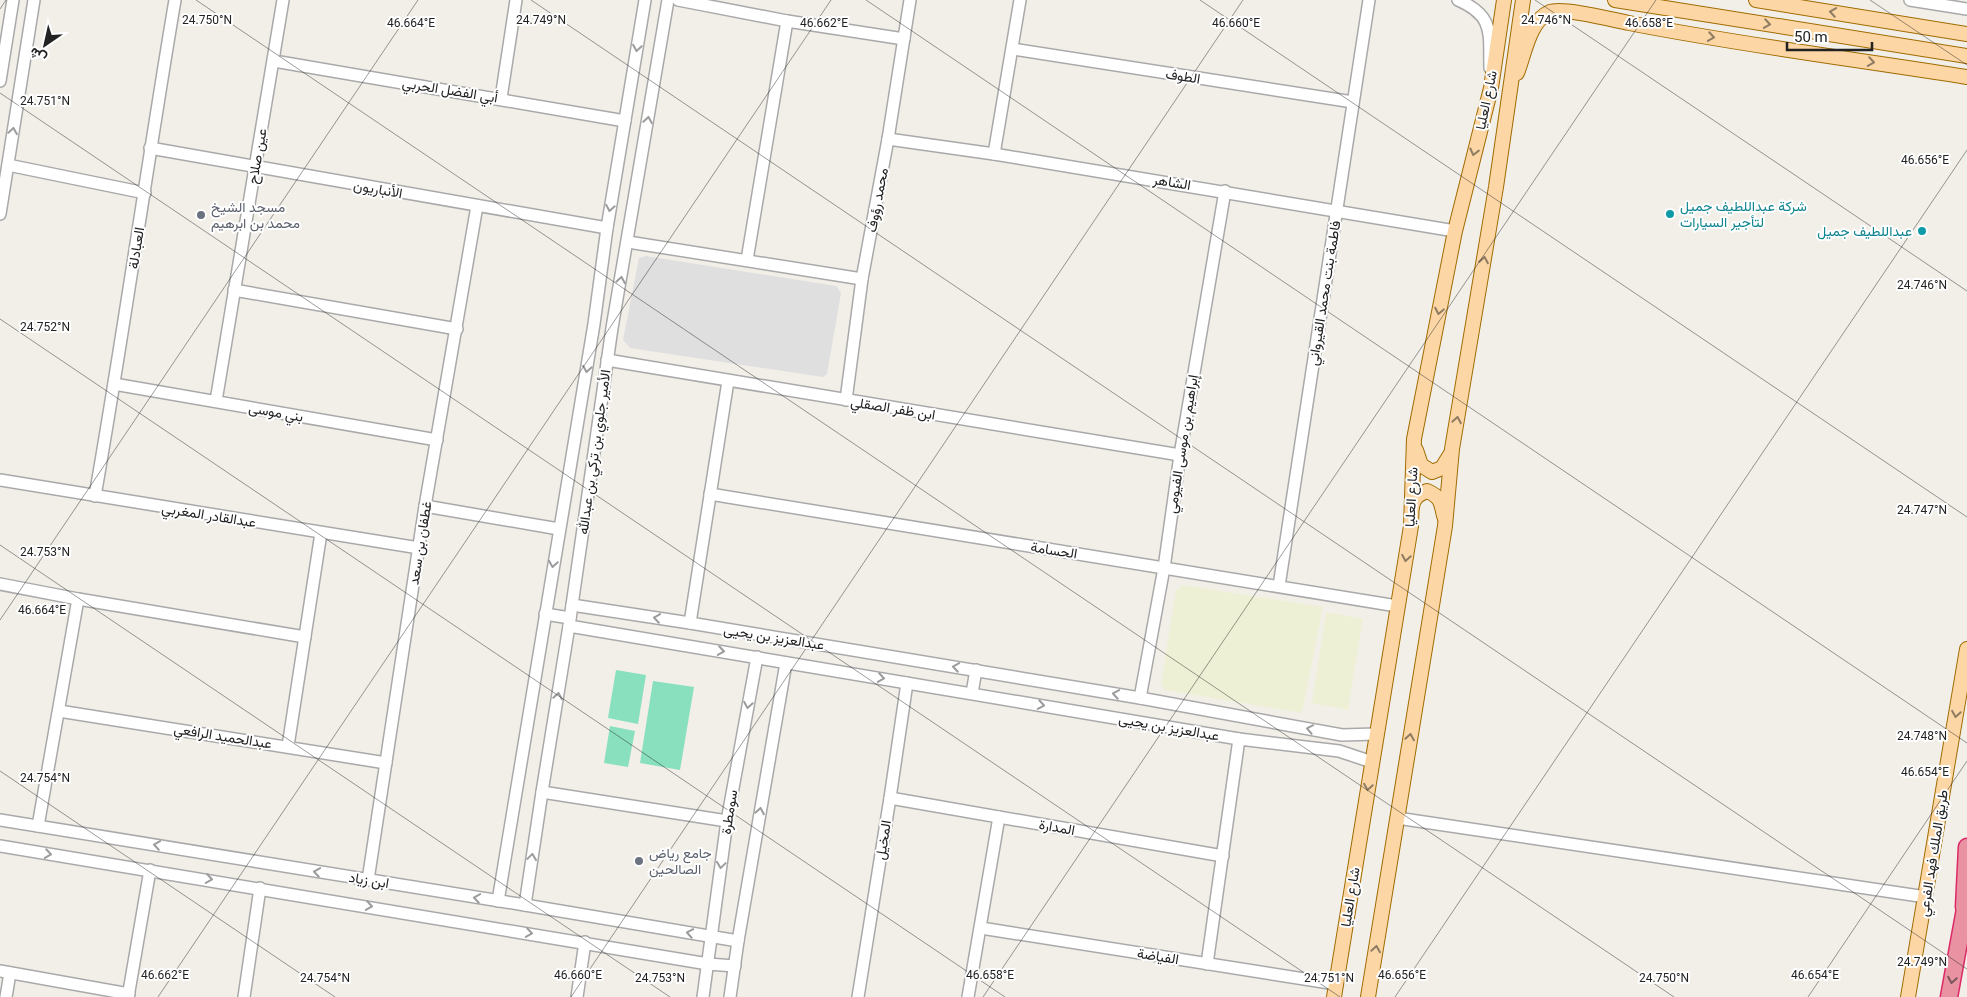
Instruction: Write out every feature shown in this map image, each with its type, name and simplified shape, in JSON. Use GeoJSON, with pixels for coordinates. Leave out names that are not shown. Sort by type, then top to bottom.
{"type":"FeatureCollection","features":[{"type":"Feature","properties":{"kind":"highway"},"geometry":{"type":"LineString","coordinates":[[1964,916],[1967,847]]}},
{"type":"Feature","properties":{"kind":"highway"},"geometry":{"type":"LineString","coordinates":[[1949,997],[1967,898]]}},
{"type":"Feature","properties":{"kind":"main road"},"geometry":{"type":"LineString","coordinates":[[1615,0],[1967,56]]}},
{"type":"Feature","properties":{"kind":"main road"},"geometry":{"type":"LineString","coordinates":[[1756,0],[1967,34]]}},
{"type":"Feature","properties":{"kind":"main road","name":"شارع العليا"},"geometry":{"type":"LineString","coordinates":[[1335,991],[1411,526],[1414,439],[1455,231],[1491,88],[1504,1]]}},
{"type":"Feature","properties":{"kind":"main road","name":"شارع العليا"},"geometry":{"type":"LineString","coordinates":[[1368,997],[1446,526],[1452,449],[1496,186],[1522,3]]}},
{"type":"Feature","properties":{"kind":"main road"},"geometry":{"type":"LineString","coordinates":[[1508,95],[1525,54],[1531,31],[1538,19],[1552,11],[1568,11],[1660,29],[1967,77]]}},
{"type":"Feature","properties":{"kind":"main road"},"geometry":{"type":"LineString","coordinates":[[1414,439],[1420,465],[1432,472],[1442,468],[1448,460],[1452,449]]}},
{"type":"Feature","properties":{"kind":"main road"},"geometry":{"type":"LineString","coordinates":[[1411,526],[1413,502],[1419,494],[1428,491],[1436,495],[1441,502],[1446,526]]}},
{"type":"Feature","properties":{"kind":"main road","name":"طريق الملك فهد الفرعي"},"geometry":{"type":"LineString","coordinates":[[1908,997],[1967,649]]}},
{"type":"Feature","properties":{"kind":"street"},"geometry":{"type":"LineString","coordinates":[[0,81],[13,0]]}},
{"type":"Feature","properties":{"kind":"street"},"geometry":{"type":"LineString","coordinates":[[0,214],[34,0]]}},
{"type":"Feature","properties":{"kind":"street","name":"العبادلة"},"geometry":{"type":"LineString","coordinates":[[95,496],[175,0]]}},
{"type":"Feature","properties":{"kind":"street","name":"عين صلاح"},"geometry":{"type":"LineString","coordinates":[[216,401],[284,0]]}},
{"type":"Feature","properties":{"kind":"street"},"geometry":{"type":"LineString","coordinates":[[501,98],[516,0]]}},
{"type":"Feature","properties":{"kind":"street","name":"الأمير جلوي بن تركي بن عبدالله"},"geometry":{"type":"LineString","coordinates":[[498,901],[597,307],[606,228],[645,0]]}},
{"type":"Feature","properties":{"kind":"street","name":"الأمير جلوي بن تركي بن عبدالله"},"geometry":{"type":"LineString","coordinates":[[525,905],[570,622],[612,328],[668,0]]}},
{"type":"Feature","properties":{"kind":"street"},"geometry":{"type":"LineString","coordinates":[[678,0],[787,21],[904,39]]}},
{"type":"Feature","properties":{"kind":"street","name":"محمد رؤوف"},"geometry":{"type":"LineString","coordinates":[[846,400],[862,279],[888,139],[910,0]]}},
{"type":"Feature","properties":{"kind":"street"},"geometry":{"type":"LineString","coordinates":[[994,154],[1020,0]]}},
{"type":"Feature","properties":{"kind":"street","name":"فاطمة بنت محمد القيرواني"},"geometry":{"type":"LineString","coordinates":[[1279,586],[1369,0]]}},
{"type":"Feature","properties":{"kind":"street"},"geometry":{"type":"LineString","coordinates":[[1458,0],[1483,15],[1488,28],[1491,88]]}},
{"type":"Feature","properties":{"kind":"street"},"geometry":{"type":"LineString","coordinates":[[1910,0],[1967,10]]}},
{"type":"Feature","properties":{"kind":"street"},"geometry":{"type":"LineString","coordinates":[[747,260],[787,21]]}},
{"type":"Feature","properties":{"kind":"street","name":"الطوف"},"geometry":{"type":"LineString","coordinates":[[1013,49],[1353,102]]}},
{"type":"Feature","properties":{"kind":"street","name":"أبي الفضل الحربي"},"geometry":{"type":"LineString","coordinates":[[274,61],[501,98],[625,121]]}},
{"type":"Feature","properties":{"kind":"street","name":"الشاهر"},"geometry":{"type":"LineString","coordinates":[[888,139],[1225,191],[1455,231]]}},
{"type":"Feature","properties":{"kind":"street","name":"الأنباريون"},"geometry":{"type":"LineString","coordinates":[[150,148],[606,228]]}},
{"type":"Feature","properties":{"kind":"street"},"geometry":{"type":"LineString","coordinates":[[8,165],[145,193]]}},
{"type":"Feature","properties":{"kind":"street","name":"إبراهيم بن موسى الفيومي"},"geometry":{"type":"LineString","coordinates":[[1140,698],[1164,568],[1180,455],[1225,191]]}},
{"type":"Feature","properties":{"kind":"street","name":"غطفان بن سعد"},"geometry":{"type":"LineString","coordinates":[[368,880],[425,506],[477,206]]}},
{"type":"Feature","properties":{"kind":"street"},"geometry":{"type":"LineString","coordinates":[[628,242],[862,279]]}},
{"type":"Feature","properties":{"kind":"street"},"geometry":{"type":"LineString","coordinates":[[234,290],[457,329]]}},
{"type":"Feature","properties":{"kind":"street"},"geometry":{"type":"LineString","coordinates":[[597,307],[615,311]]}},
{"type":"Feature","properties":{"kind":"street"},"geometry":{"type":"LineString","coordinates":[[594,324],[612,328]]}},
{"type":"Feature","properties":{"kind":"street","name":"ابن ظفر الصقلي"},"geometry":{"type":"LineString","coordinates":[[607,360],[1180,455]]}},
{"type":"Feature","properties":{"kind":"street"},"geometry":{"type":"LineString","coordinates":[[690,622],[728,381]]}},
{"type":"Feature","properties":{"kind":"street","name":"بني موسى"},"geometry":{"type":"LineString","coordinates":[[114,384],[437,440]]}},
{"type":"Feature","properties":{"kind":"street","name":"عبدالقادر المغربي"},"geometry":{"type":"LineString","coordinates":[[0,480],[419,548]]}},
{"type":"Feature","properties":{"kind":"street","name":"الحسامة"},"geometry":{"type":"LineString","coordinates":[[710,494],[1397,606]]}},
{"type":"Feature","properties":{"kind":"street"},"geometry":{"type":"LineString","coordinates":[[425,506],[559,529]]}},
{"type":"Feature","properties":{"kind":"street"},"geometry":{"type":"LineString","coordinates":[[288,746],[321,533]]}},
{"type":"Feature","properties":{"kind":"street"},"geometry":{"type":"LineString","coordinates":[[0,584],[305,637]]}},
{"type":"Feature","properties":{"kind":"street"},"geometry":{"type":"LineString","coordinates":[[38,826],[78,599]]}},
{"type":"Feature","properties":{"kind":"street","name":"عبدالعزيز بن يحيى"},"geometry":{"type":"LineString","coordinates":[[572,605],[690,622],[976,670],[1342,735],[1376,734]]}},
{"type":"Feature","properties":{"kind":"street","name":"عبدالعزيز بن يحيى"},"geometry":{"type":"LineString","coordinates":[[545,614],[570,622],[907,683],[1239,739],[1339,751],[1372,762]]}},
{"type":"Feature","properties":{"kind":"street","name":"سومطرة"},"geometry":{"type":"LineString","coordinates":[[703,997],[727,820],[757,657]]}},
{"type":"Feature","properties":{"kind":"street"},"geometry":{"type":"LineString","coordinates":[[730,997],[786,662]]}},
{"type":"Feature","properties":{"kind":"street"},"geometry":{"type":"LineString","coordinates":[[972,693],[976,670]]}},
{"type":"Feature","properties":{"kind":"street","name":"المخيل"},"geometry":{"type":"LineString","coordinates":[[858,997],[907,683]]}},
{"type":"Feature","properties":{"kind":"street","name":"عبدالحميد الرافعي"},"geometry":{"type":"LineString","coordinates":[[59,711],[386,762]]}},
{"type":"Feature","properties":{"kind":"street"},"geometry":{"type":"LineString","coordinates":[[1339,751],[1342,735]]}},
{"type":"Feature","properties":{"kind":"street"},"geometry":{"type":"LineString","coordinates":[[1208,964],[1239,739]]}},
{"type":"Feature","properties":{"kind":"street"},"geometry":{"type":"LineString","coordinates":[[542,792],[727,820]]}},
{"type":"Feature","properties":{"kind":"street","name":"المدارة"},"geometry":{"type":"LineString","coordinates":[[890,798],[1223,856]]}},
{"type":"Feature","properties":{"kind":"street"},"geometry":{"type":"LineString","coordinates":[[968,997],[999,817]]}},
{"type":"Feature","properties":{"kind":"street"},"geometry":{"type":"LineString","coordinates":[[1397,818],[1926,897]]}},
{"type":"Feature","properties":{"kind":"street","name":"ابن زياد"},"geometry":{"type":"LineString","coordinates":[[0,820],[738,941]]}},
{"type":"Feature","properties":{"kind":"street","name":"ابن زياد"},"geometry":{"type":"LineString","coordinates":[[0,846],[708,964],[735,966]]}},
{"type":"Feature","properties":{"kind":"street"},"geometry":{"type":"LineString","coordinates":[[6,997],[5,972],[128,996],[150,870]]}},
{"type":"Feature","properties":{"kind":"street"},"geometry":{"type":"LineString","coordinates":[[244,997],[260,888]]}},
{"type":"Feature","properties":{"kind":"street","name":"الفياضة"},"geometry":{"type":"LineString","coordinates":[[981,928],[1208,964],[1335,991]]}},
{"type":"Feature","properties":{"kind":"street"},"geometry":{"type":"LineString","coordinates":[[576,997],[585,942]]}},
{"type":"Feature","properties":{"kind":"shaded area"},"geometry":{"type":"Polygon","coordinates":[[[646,256],[836,286],[841,293],[827,374],[823,377],[630,348],[623,340],[639,258],[646,256]]]}},
{"type":"Feature","properties":{"kind":"green space"},"geometry":{"type":"Polygon","coordinates":[[[1183,585],[1323,607],[1302,713],[1165,690],[1161,684],[1176,590],[1183,585]]]}},
{"type":"Feature","properties":{"kind":"green space"},"geometry":{"type":"Polygon","coordinates":[[[1326,612],[1363,619],[1348,710],[1312,703],[1326,612]]]}},
{"type":"Feature","properties":{"kind":"green space"},"geometry":{"type":"Polygon","coordinates":[[[616,670],[646,675],[638,724],[608,718],[616,670]]]}},
{"type":"Feature","properties":{"kind":"green space"},"geometry":{"type":"Polygon","coordinates":[[[653,681],[694,687],[680,770],[640,763],[653,681]]]}},
{"type":"Feature","properties":{"kind":"green space"},"geometry":{"type":"Polygon","coordinates":[[[610,726],[635,731],[628,767],[604,763],[610,726]]]}},
{"type":"Feature","properties":{"kind":"place","name":"شركة عبداللطيف جميل لتأجير السيارات"},"geometry":{"type":"Point","coordinates":[1670,214]}},
{"type":"Feature","properties":{"kind":"place","name":"مسجد الشيخ محمد بن ابرهيم"},"geometry":{"type":"Point","coordinates":[201,215]}},
{"type":"Feature","properties":{"kind":"place","name":"عبداللطيف جميل"},"geometry":{"type":"Point","coordinates":[1922,231]}},
{"type":"Feature","properties":{"kind":"place","name":"جامع رياض الصالحين"},"geometry":{"type":"Point","coordinates":[639,861]}}]}
